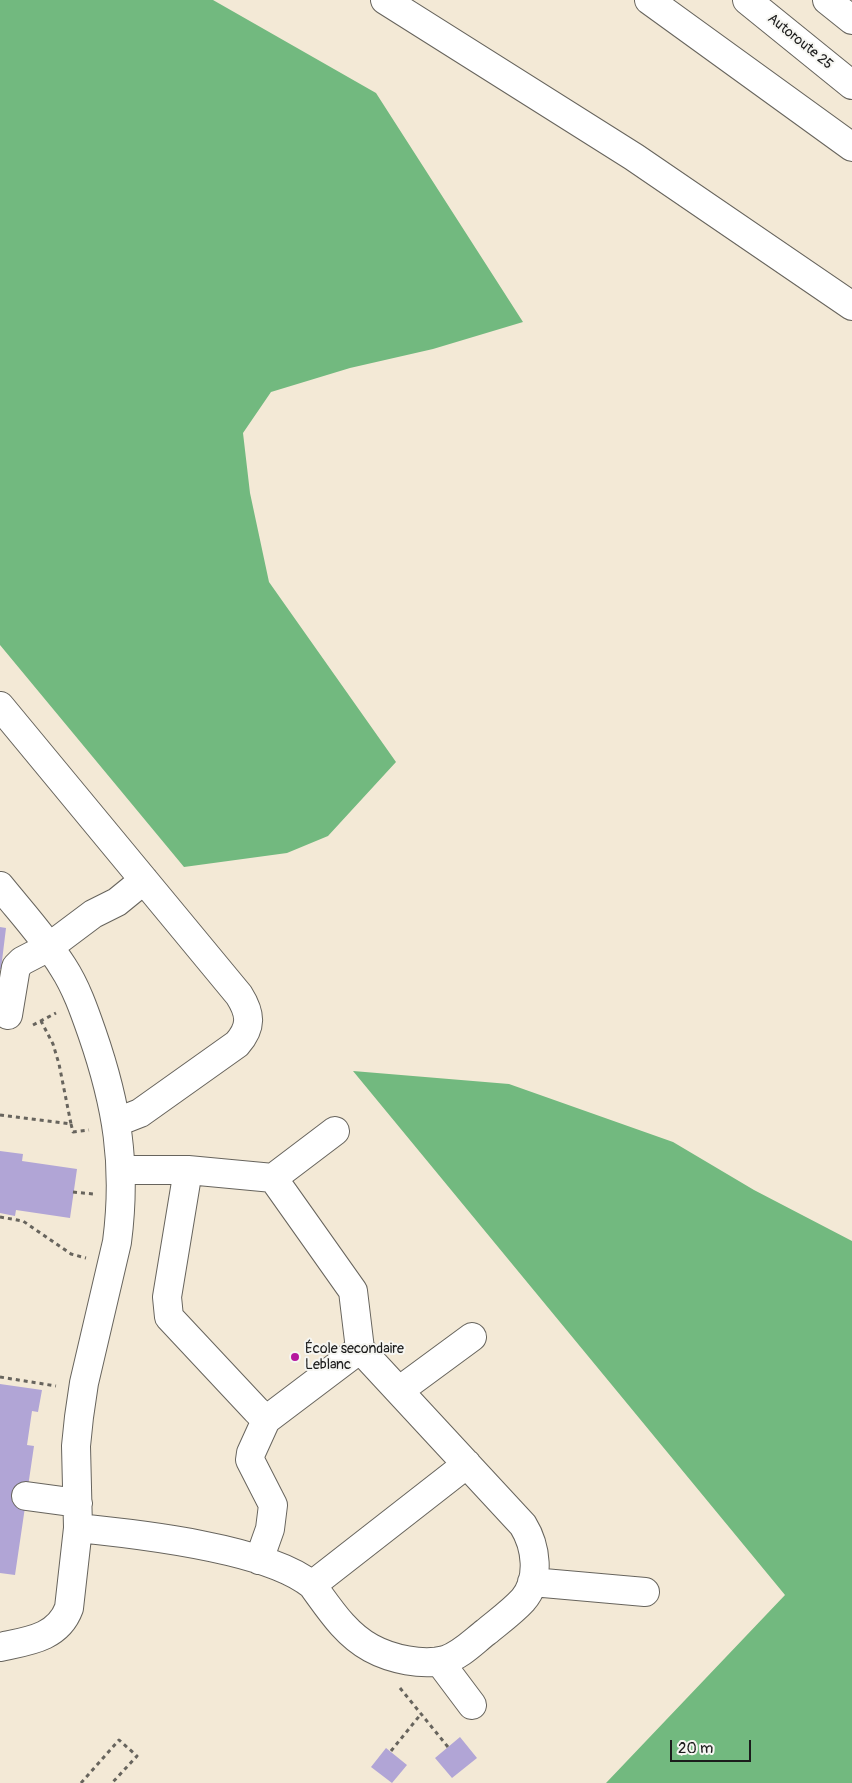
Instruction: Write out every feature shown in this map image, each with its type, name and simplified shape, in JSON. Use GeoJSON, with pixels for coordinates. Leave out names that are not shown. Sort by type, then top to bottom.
{"type":"FeatureCollection","features":[{"type":"Feature","properties":{"kind":"main road"},"geometry":{"type":"LineString","coordinates":[[385,0],[634,157],[852,306]]}},
{"type":"Feature","properties":{"kind":"main road"},"geometry":{"type":"LineString","coordinates":[[649,0],[852,147]]}},
{"type":"Feature","properties":{"kind":"main road","name":"Autoroute 25"},"geometry":{"type":"LineString","coordinates":[[747,0],[852,85]]}},
{"type":"Feature","properties":{"kind":"main road"},"geometry":{"type":"LineString","coordinates":[[827,0],[852,20]]}},
{"type":"Feature","properties":{"kind":"main road"},"geometry":{"type":"LineString","coordinates":[[0,706],[239,995],[249,1014],[249,1026],[245,1036],[229,1050],[140,1112],[104,1126]]}},
{"type":"Feature","properties":{"kind":"main road"},"geometry":{"type":"LineString","coordinates":[[8,1015],[16,967],[22,961],[50,947],[93,914],[117,902],[144,880]]}},
{"type":"Feature","properties":{"kind":"main road"},"geometry":{"type":"LineString","coordinates":[[0,886],[64,967],[85,1012],[105,1074],[104,1126],[121,1170],[120,1218],[117,1242],[84,1383],[78,1427],[76,1446],[78,1516],[72,1590],[64,1620],[55,1629],[44,1636],[0,1647]]}},
{"type":"Feature","properties":{"kind":"main road"},"geometry":{"type":"LineString","coordinates":[[121,1170],[188,1170],[273,1178],[335,1131]]}},
{"type":"Feature","properties":{"kind":"main road"},"geometry":{"type":"LineString","coordinates":[[188,1170],[167,1297],[169,1317],[266,1420]]}},
{"type":"Feature","properties":{"kind":"main road"},"geometry":{"type":"LineString","coordinates":[[26,1496],[78,1516],[174,1541],[259,1560],[302,1577],[312,1585],[348,1633],[373,1650],[409,1660],[439,1661],[460,1653],[514,1610],[525,1598],[532,1582],[534,1552],[530,1536],[523,1525],[360,1349],[354,1291],[273,1178]]}},
{"type":"Feature","properties":{"kind":"main road"},"geometry":{"type":"LineString","coordinates":[[400,1390],[472,1337]]}},
{"type":"Feature","properties":{"kind":"main road"},"geometry":{"type":"LineString","coordinates":[[259,1560],[270,1529],[273,1505],[250,1460],[251,1453],[266,1420],[360,1349]]}},
{"type":"Feature","properties":{"kind":"main road"},"geometry":{"type":"LineString","coordinates":[[312,1585],[467,1464]]}},
{"type":"Feature","properties":{"kind":"main road"},"geometry":{"type":"LineString","coordinates":[[532,1582],[645,1592]]}},
{"type":"Feature","properties":{"kind":"main road"},"geometry":{"type":"LineString","coordinates":[[439,1661],[472,1705]]}},
{"type":"Feature","properties":{"kind":"path"},"geometry":{"type":"LineString","coordinates":[[41,1021],[53,1044],[59,1064],[73,1132],[104,1126]]}},
{"type":"Feature","properties":{"kind":"path"},"geometry":{"type":"LineString","coordinates":[[0,1115],[72,1124]]}},
{"type":"Feature","properties":{"kind":"path"},"geometry":{"type":"LineString","coordinates":[[73,1192],[96,1195]]}},
{"type":"Feature","properties":{"kind":"path"},"geometry":{"type":"LineString","coordinates":[[0,1217],[23,1220],[70,1254],[95,1260]]}},
{"type":"Feature","properties":{"kind":"path"},"geometry":{"type":"LineString","coordinates":[[0,1378],[42,1384]]}},
{"type":"Feature","properties":{"kind":"path"},"geometry":{"type":"LineString","coordinates":[[400,1688],[448,1747]]}},
{"type":"Feature","properties":{"kind":"path"},"geometry":{"type":"LineString","coordinates":[[391,1751],[421,1714]]}},
{"type":"Feature","properties":{"kind":"path"},"geometry":{"type":"LineString","coordinates":[[80,1783],[119,1740],[137,1756],[112,1783]]}},
{"type":"Feature","properties":{"kind":"green space"},"geometry":{"type":"Polygon","coordinates":[[[0,0],[213,0],[376,93],[523,322],[433,349],[350,368],[271,392],[243,433],[250,493],[269,582],[396,762],[328,836],[287,853],[184,867],[0,645],[0,0]]]}},
{"type":"Feature","properties":{"kind":"green space"},"geometry":{"type":"Polygon","coordinates":[[[353,1071],[509,1084],[673,1142],[754,1190],[852,1241],[852,1783],[606,1783],[785,1595],[353,1071]]]}},
{"type":"Feature","properties":{"kind":"building"},"geometry":{"type":"Polygon","coordinates":[[[0,927],[6,928],[1,969],[0,969],[0,927]]]}},
{"type":"Feature","properties":{"kind":"building"},"geometry":{"type":"Polygon","coordinates":[[[0,1151],[23,1154],[22,1161],[77,1169],[70,1218],[16,1210],[15,1216],[0,1213],[0,1151]]]}},
{"type":"Feature","properties":{"kind":"building"},"geometry":{"type":"Polygon","coordinates":[[[0,1384],[42,1390],[38,1412],[32,1411],[27,1445],[34,1446],[15,1575],[0,1573],[0,1384]]]}},
{"type":"Feature","properties":{"kind":"building"},"geometry":{"type":"Polygon","coordinates":[[[460,1737],[477,1758],[452,1778],[435,1758],[460,1737]]]}},
{"type":"Feature","properties":{"kind":"building"},"geometry":{"type":"Polygon","coordinates":[[[386,1748],[407,1765],[392,1783],[371,1767],[386,1748]]]}},
{"type":"Feature","properties":{"kind":"place","name":"École secondaire Leblanc"},"geometry":{"type":"Point","coordinates":[295,1357]}}]}
